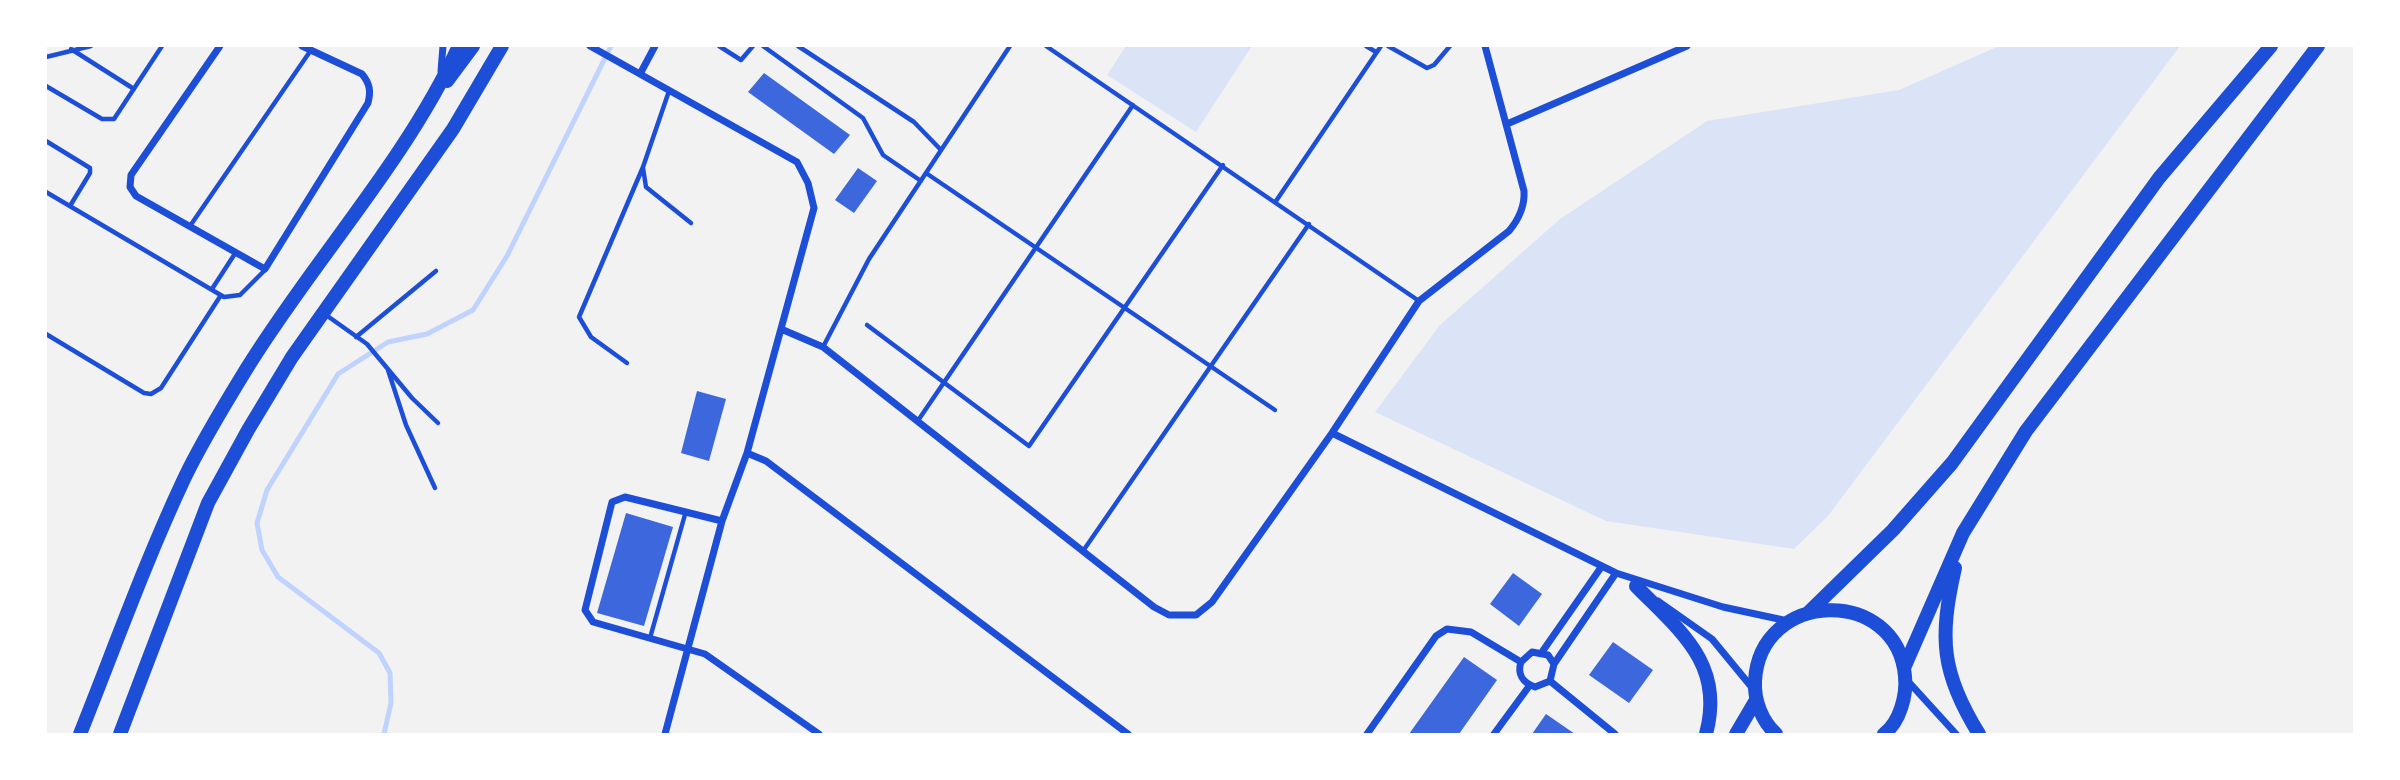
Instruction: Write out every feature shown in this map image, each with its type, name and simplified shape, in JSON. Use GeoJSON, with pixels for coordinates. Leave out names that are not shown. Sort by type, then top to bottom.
{"type":"FeatureCollection","features":[{"type":"Feature","properties":{"kind":"main road"},"geometry":{"type":"LineString","coordinates":[[80,734],[168,516],[208,434],[248,366],[402,149],[437,93],[459,46]]}},
{"type":"Feature","properties":{"kind":"main road"},"geometry":{"type":"LineString","coordinates":[[437,93],[461,66],[473,46]]}},
{"type":"Feature","properties":{"kind":"main road"},"geometry":{"type":"LineString","coordinates":[[120,734],[208,503],[279,378],[453,129],[502,46]]}},
{"type":"Feature","properties":{"kind":"main road"},"geometry":{"type":"LineString","coordinates":[[1809,612],[1893,530],[1952,463],[2158,178],[2271,46]]}},
{"type":"Feature","properties":{"kind":"main road"},"geometry":{"type":"LineString","coordinates":[[1884,734],[1902,706],[1905,673],[1963,533],[2026,431],[2318,46]]}},
{"type":"Feature","properties":{"kind":"main road"},"geometry":{"type":"LineString","coordinates":[[1963,533],[1946,604],[1944,654],[1960,704],[1979,734]]}},
{"type":"Feature","properties":{"kind":"main road"},"geometry":{"type":"LineString","coordinates":[[1636,586],[1689,640],[1702,661],[1711,699],[1706,734]]}},
{"type":"Feature","properties":{"kind":"main road"},"geometry":{"type":"LineString","coordinates":[[1736,734],[1755,696],[1756,671],[1762,651],[1773,634],[1789,621],[1809,612],[1833,609],[1858,614],[1879,626],[1895,645],[1905,673]]}},
{"type":"Feature","properties":{"kind":"main road"},"geometry":{"type":"LineString","coordinates":[[1755,696],[1768,727],[1776,734]]}},
{"type":"Feature","properties":{"kind":"street"},"geometry":{"type":"LineString","coordinates":[[220,46],[130,180],[136,196],[265,269],[368,103],[368,82],[362,74],[302,46]]}},
{"type":"Feature","properties":{"kind":"street"},"geometry":{"type":"LineString","coordinates":[[437,93],[443,46]]}},
{"type":"Feature","properties":{"kind":"street"},"geometry":{"type":"LineString","coordinates":[[590,46],[797,162],[808,183],[814,208],[747,453],[722,522],[665,734]]}},
{"type":"Feature","properties":{"kind":"street"},"geometry":{"type":"LineString","coordinates":[[640,74],[656,46]]}},
{"type":"Feature","properties":{"kind":"street"},"geometry":{"type":"LineString","coordinates":[[781,329],[823,347],[1154,607],[1169,615],[1196,615],[1212,602],[1332,433],[1419,301],[1517,222],[1525,202],[1524,191],[1485,46]]}},
{"type":"Feature","properties":{"kind":"street"},"geometry":{"type":"LineString","coordinates":[[1507,124],[1687,46]]}},
{"type":"Feature","properties":{"kind":"street"},"geometry":{"type":"LineString","coordinates":[[1332,433],[1618,574],[1699,628],[1726,653],[1755,696]]}},
{"type":"Feature","properties":{"kind":"street"},"geometry":{"type":"LineString","coordinates":[[747,453],[766,461],[1128,734]]}},
{"type":"Feature","properties":{"kind":"street"},"geometry":{"type":"LineString","coordinates":[[722,522],[686,510],[625,497],[612,502],[584,610],[593,622],[705,654],[819,734]]}},
{"type":"Feature","properties":{"kind":"street"},"geometry":{"type":"LineString","coordinates":[[1542,652],[1602,566]]}},
{"type":"Feature","properties":{"kind":"street"},"geometry":{"type":"LineString","coordinates":[[1618,574],[1723,607],[1789,621]]}},
{"type":"Feature","properties":{"kind":"street"},"geometry":{"type":"LineString","coordinates":[[1554,664],[1542,652],[1532,652],[1521,662],[1520,673],[1530,685],[1541,687],[1550,681],[1554,664],[1618,574]]}},
{"type":"Feature","properties":{"kind":"street"},"geometry":{"type":"LineString","coordinates":[[1367,734],[1436,636],[1447,629],[1471,632],[1521,662]]}},
{"type":"Feature","properties":{"kind":"street"},"geometry":{"type":"LineString","coordinates":[[1905,673],[1956,734]]}},
{"type":"Feature","properties":{"kind":"street"},"geometry":{"type":"LineString","coordinates":[[1550,681],[1615,734]]}},
{"type":"Feature","properties":{"kind":"street"},"geometry":{"type":"LineString","coordinates":[[1494,734],[1530,685]]}},
{"type":"Feature","properties":{"kind":"lane"},"geometry":{"type":"LineString","coordinates":[[46,57],[91,46]]}},
{"type":"Feature","properties":{"kind":"lane"},"geometry":{"type":"LineString","coordinates":[[46,86],[108,120],[114,118],[162,46]]}},
{"type":"Feature","properties":{"kind":"lane"},"geometry":{"type":"LineString","coordinates":[[719,46],[741,60],[752,46]]}},
{"type":"Feature","properties":{"kind":"lane"},"geometry":{"type":"LineString","coordinates":[[763,46],[863,118],[883,155],[921,181]]}},
{"type":"Feature","properties":{"kind":"lane"},"geometry":{"type":"LineString","coordinates":[[798,46],[914,122],[941,150]]}},
{"type":"Feature","properties":{"kind":"lane"},"geometry":{"type":"LineString","coordinates":[[823,347],[869,259],[1010,46]]}},
{"type":"Feature","properties":{"kind":"lane"},"geometry":{"type":"LineString","coordinates":[[1046,46],[1419,301]]}},
{"type":"Feature","properties":{"kind":"lane"},"geometry":{"type":"LineString","coordinates":[[1366,46],[1376,52]]}},
{"type":"Feature","properties":{"kind":"lane"},"geometry":{"type":"LineString","coordinates":[[1276,201],[1381,46]]}},
{"type":"Feature","properties":{"kind":"lane"},"geometry":{"type":"LineString","coordinates":[[1388,46],[1427,68],[1434,65],[1450,46]]}},
{"type":"Feature","properties":{"kind":"lane"},"geometry":{"type":"LineString","coordinates":[[71,49],[134,89]]}},
{"type":"Feature","properties":{"kind":"lane"},"geometry":{"type":"LineString","coordinates":[[190,226],[311,50]]}},
{"type":"Feature","properties":{"kind":"lane"},"geometry":{"type":"LineString","coordinates":[[627,363],[590,337],[579,317],[643,167],[669,90]]}},
{"type":"Feature","properties":{"kind":"lane"},"geometry":{"type":"LineString","coordinates":[[917,423],[1133,105]]}},
{"type":"Feature","properties":{"kind":"lane"},"geometry":{"type":"LineString","coordinates":[[46,141],[90,168],[90,173],[70,206]]}},
{"type":"Feature","properties":{"kind":"lane"},"geometry":{"type":"LineString","coordinates":[[867,325],[1029,446],[1223,165]]}},
{"type":"Feature","properties":{"kind":"lane"},"geometry":{"type":"LineString","coordinates":[[643,167],[646,187],[691,223]]}},
{"type":"Feature","properties":{"kind":"lane"},"geometry":{"type":"LineString","coordinates":[[926,173],[1275,410]]}},
{"type":"Feature","properties":{"kind":"lane"},"geometry":{"type":"LineString","coordinates":[[46,192],[221,295],[232,298],[240,295],[265,269]]}},
{"type":"Feature","properties":{"kind":"lane"},"geometry":{"type":"LineString","coordinates":[[1083,551],[1310,224]]}},
{"type":"Feature","properties":{"kind":"lane"},"geometry":{"type":"LineString","coordinates":[[212,289],[236,253]]}},
{"type":"Feature","properties":{"kind":"lane"},"geometry":{"type":"LineString","coordinates":[[356,337],[436,271]]}},
{"type":"Feature","properties":{"kind":"lane"},"geometry":{"type":"LineString","coordinates":[[46,334],[144,393],[151,394],[161,388],[221,295]]}},
{"type":"Feature","properties":{"kind":"lane"},"geometry":{"type":"LineString","coordinates":[[323,313],[366,344],[412,398],[438,423]]}},
{"type":"Feature","properties":{"kind":"lane"},"geometry":{"type":"LineString","coordinates":[[386,366],[406,425],[435,488]]}},
{"type":"Feature","properties":{"kind":"lane"},"geometry":{"type":"LineString","coordinates":[[650,638],[686,510]]}},
{"type":"Feature","properties":{"kind":"shaded area"},"geometry":{"type":"Polygon","coordinates":[[[1126,46],[1252,46],[1196,132],[1107,75],[1126,46]]]}},
{"type":"Feature","properties":{"kind":"shaded area"},"geometry":{"type":"Polygon","coordinates":[[[1999,46],[2180,46],[1828,516],[1794,549],[1606,521],[1375,412],[1440,325],[1560,219],[1707,121],[1899,90],[1999,46]]]}},
{"type":"Feature","properties":{"kind":"building"},"geometry":{"type":"Polygon","coordinates":[[[764,73],[850,135],[834,154],[748,92],[764,73]]]}},
{"type":"Feature","properties":{"kind":"building"},"geometry":{"type":"Polygon","coordinates":[[[858,168],[877,181],[854,213],[835,200],[858,168]]]}},
{"type":"Feature","properties":{"kind":"building"},"geometry":{"type":"Polygon","coordinates":[[[697,391],[726,399],[709,461],[681,453],[697,391]]]}},
{"type":"Feature","properties":{"kind":"building"},"geometry":{"type":"Polygon","coordinates":[[[626,513],[673,527],[644,626],[597,613],[626,513]]]}},
{"type":"Feature","properties":{"kind":"building"},"geometry":{"type":"Polygon","coordinates":[[[1513,573],[1542,594],[1519,626],[1490,604],[1513,573]]]}},
{"type":"Feature","properties":{"kind":"building"},"geometry":{"type":"Polygon","coordinates":[[[1613,642],[1653,670],[1629,703],[1589,675],[1613,642]]]}},
{"type":"Feature","properties":{"kind":"building"},"geometry":{"type":"Polygon","coordinates":[[[1464,657],[1497,680],[1459,734],[1409,734],[1464,657]]]}},
{"type":"Feature","properties":{"kind":"building"},"geometry":{"type":"Polygon","coordinates":[[[1546,714],[1575,734],[1532,734],[1546,714]]]}},
{"type":"Feature","properties":{"kind":"waterway"},"geometry":{"type":"LineString","coordinates":[[384,734],[391,703],[390,673],[379,653],[278,577],[262,550],[257,523],[267,490],[338,374],[388,342],[427,334],[473,310],[507,256],[611,46]]}}]}
